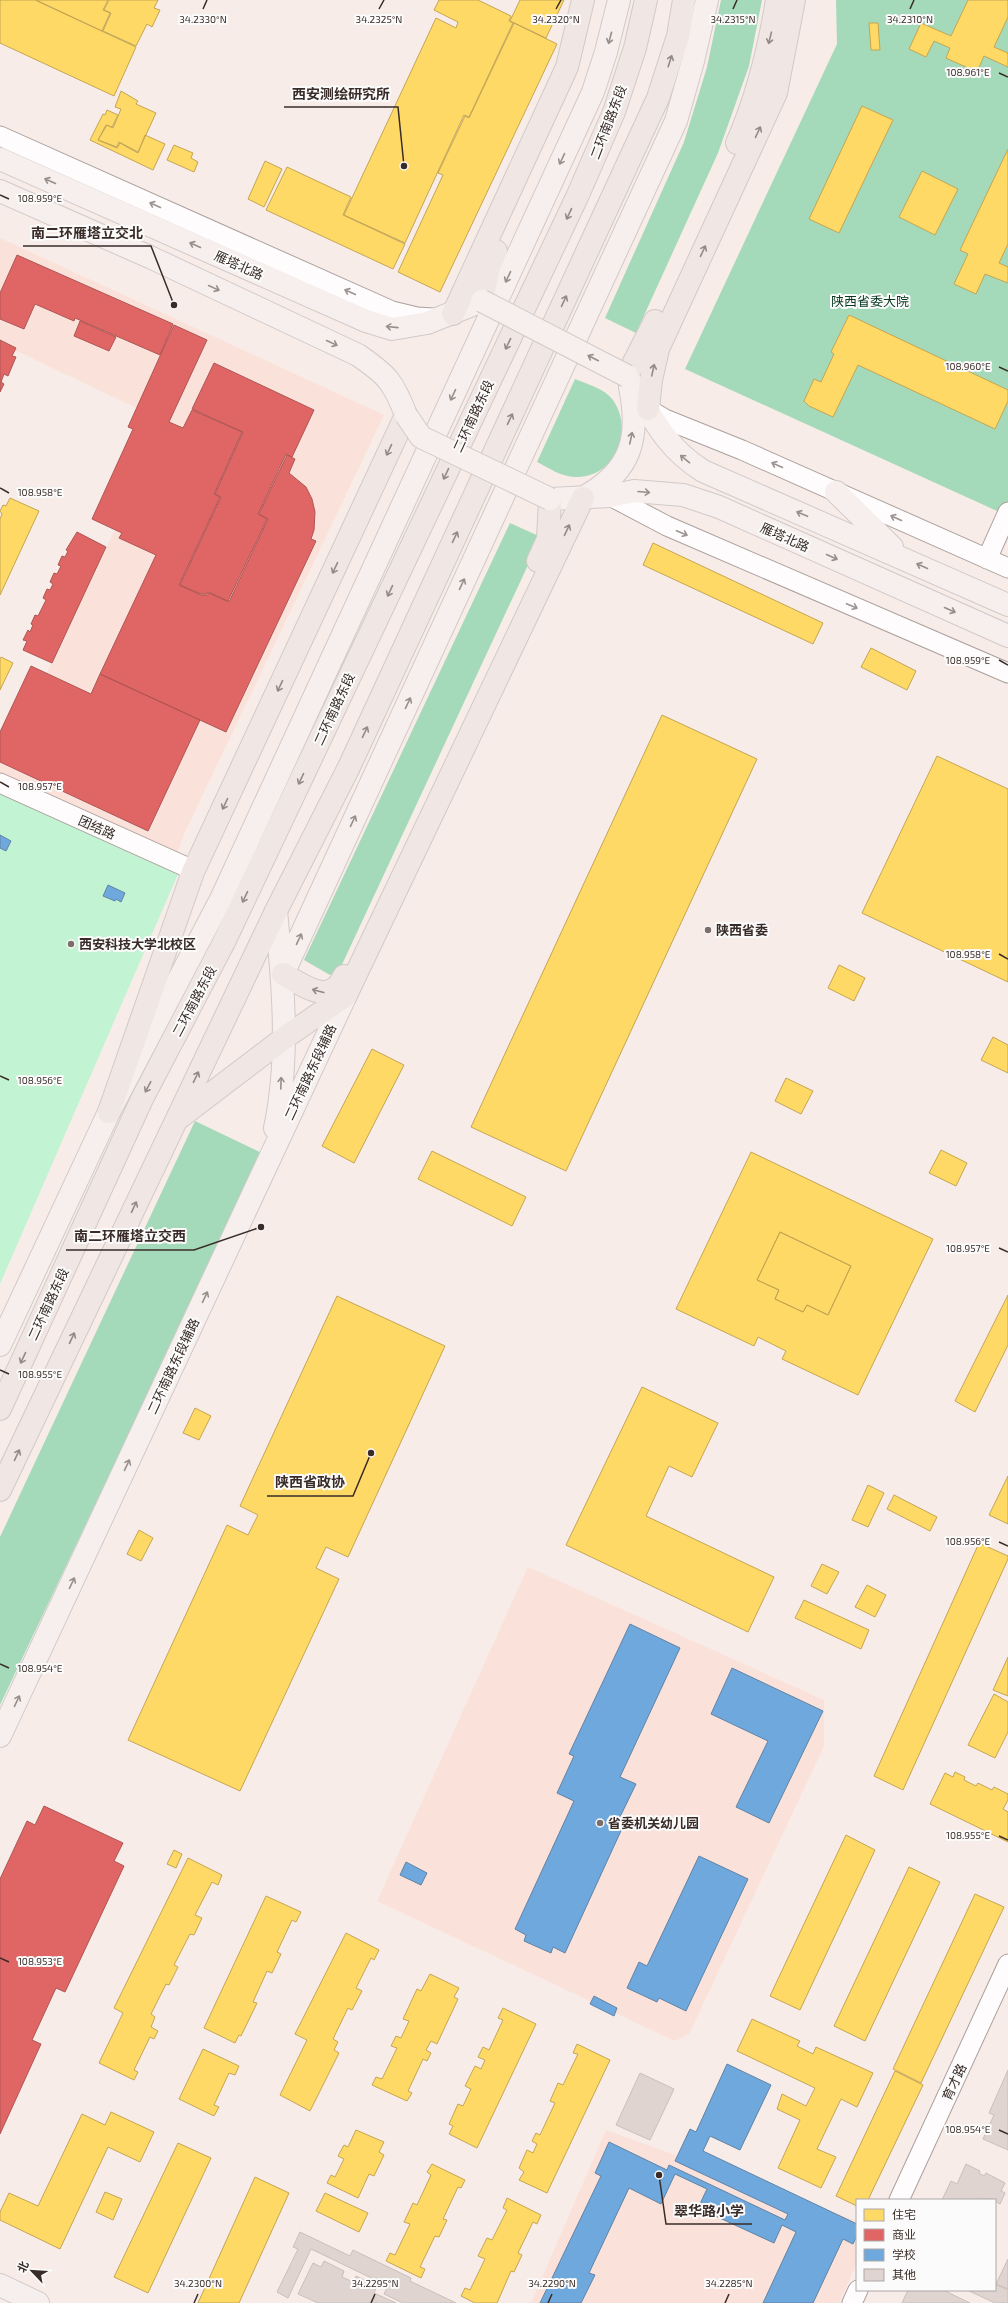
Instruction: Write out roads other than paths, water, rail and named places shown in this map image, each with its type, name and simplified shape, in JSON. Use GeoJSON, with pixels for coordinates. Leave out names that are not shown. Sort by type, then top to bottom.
{"type":"FeatureCollection","features":[{"type":"Feature","properties":{"kind":"highway"},"geometry":{"type":"LineString","coordinates":[[446,316],[567,67],[583,0]]}},
{"type":"Feature","properties":{"kind":"highway"},"geometry":{"type":"LineString","coordinates":[[482,301],[489,266],[581,64],[598,0]]}},
{"type":"Feature","properties":{"kind":"highway","name":"二环南路东段"},"geometry":{"type":"LineString","coordinates":[[0,1409],[142,1099],[224,942],[577,197],[614,112],[635,48],[646,0]]}},
{"type":"Feature","properties":{"kind":"highway"},"geometry":{"type":"LineString","coordinates":[[0,1490],[276,911],[352,760],[658,98],[678,36],[684,0]]}},
{"type":"Feature","properties":{"kind":"highway"},"geometry":{"type":"LineString","coordinates":[[627,376],[647,340],[747,121],[762,71],[777,0]]}},
{"type":"Feature","properties":{"kind":"highway"},"geometry":{"type":"LineString","coordinates":[[648,409],[651,380],[658,349],[776,93],[794,0]]}},
{"type":"Feature","properties":{"kind":"highway"},"geometry":{"type":"LineString","coordinates":[[109,1112],[193,872],[406,415]]}},
{"type":"Feature","properties":{"kind":"highway"},"geometry":{"type":"LineString","coordinates":[[175,1122],[283,1039],[346,995],[583,498]]}},
{"type":"Feature","properties":{"kind":"highway"},"geometry":{"type":"LineString","coordinates":[[283,974],[321,992],[330,992],[340,984],[548,539],[550,499]]}},
{"type":"Feature","properties":{"kind":"main road"},"geometry":{"type":"LineString","coordinates":[[0,1345],[109,1112],[221,899],[590,99],[606,52],[619,0]]}},
{"type":"Feature","properties":{"kind":"main road"},"geometry":{"type":"LineString","coordinates":[[283,974],[676,121],[693,61],[707,0]]}},
{"type":"Feature","properties":{"kind":"main road","name":"雁塔北路"},"geometry":{"type":"LineString","coordinates":[[0,159],[366,321],[392,329],[428,324],[482,301]]}},
{"type":"Feature","properties":{"kind":"main road"},"geometry":{"type":"LineString","coordinates":[[0,190],[152,258],[358,355],[383,373],[397,392],[406,415],[421,437],[550,499]]}},
{"type":"Feature","properties":{"kind":"main road"},"geometry":{"type":"LineString","coordinates":[[482,301],[627,376],[666,441],[685,459],[703,471],[1008,605]]}},
{"type":"Feature","properties":{"kind":"main road"},"geometry":{"type":"LineString","coordinates":[[583,498],[610,481],[628,456],[633,433],[634,412],[627,376]]}},
{"type":"Feature","properties":{"kind":"main road","name":"雁塔北路"},"geometry":{"type":"LineString","coordinates":[[550,499],[610,496],[634,491],[683,495],[719,507],[1008,636]]}},
{"type":"Feature","properties":{"kind":"main road"},"geometry":{"type":"LineString","coordinates":[[836,492],[901,557]]}},
{"type":"Feature","properties":{"kind":"main road"},"geometry":{"type":"LineString","coordinates":[[268,1162],[281,1101],[283,1039],[283,974],[276,911]]}},
{"type":"Feature","properties":{"kind":"main road","name":"二环南路东段辅路"},"geometry":{"type":"LineString","coordinates":[[0,1736],[346,995]]}},
{"type":"Feature","properties":{"kind":"main road"},"geometry":{"type":"LineString","coordinates":[[0,2285],[38,2303]]}},
{"type":"Feature","properties":{"kind":"street"},"geometry":{"type":"LineString","coordinates":[[0,136],[392,311],[417,317],[446,316]]}},
{"type":"Feature","properties":{"kind":"street"},"geometry":{"type":"LineString","coordinates":[[648,409],[665,419],[742,450],[1008,568]]}},
{"type":"Feature","properties":{"kind":"street"},"geometry":{"type":"LineString","coordinates":[[610,496],[667,526],[1008,673]]}},
{"type":"Feature","properties":{"kind":"street"},"geometry":{"type":"LineString","coordinates":[[987,559],[1008,512]]}},
{"type":"Feature","properties":{"kind":"street","name":"团结路"},"geometry":{"type":"LineString","coordinates":[[0,783],[182,865],[193,872]]}},
{"type":"Feature","properties":{"kind":"street","name":"育才路"},"geometry":{"type":"LineString","coordinates":[[899,2199],[1008,1964]]}},
{"type":"Feature","properties":{"kind":"street"},"geometry":{"type":"LineString","coordinates":[[852,2303],[858,2291]]}},
{"type":"Feature","properties":{"kind":"place","name":"西安测绘研究所"},"geometry":{"type":"Point","coordinates":[404,166]}},
{"type":"Feature","properties":{"kind":"place","name":"南二环雁塔立交北"},"geometry":{"type":"Point","coordinates":[174,305]}},
{"type":"Feature","properties":{"kind":"place","name":"陕西省委"},"geometry":{"type":"Point","coordinates":[708,930]}},
{"type":"Feature","properties":{"kind":"place","name":"西安科技大学北校区"},"geometry":{"type":"Point","coordinates":[71,944]}},
{"type":"Feature","properties":{"kind":"place","name":"南二环雁塔立交西"},"geometry":{"type":"Point","coordinates":[261,1227]}},
{"type":"Feature","properties":{"kind":"place","name":"陕西省政协"},"geometry":{"type":"Point","coordinates":[371,1453]}},
{"type":"Feature","properties":{"kind":"place","name":"省委机关幼儿园"},"geometry":{"type":"Point","coordinates":[600,1823]}},
{"type":"Feature","properties":{"kind":"place","name":"翠华路小学"},"geometry":{"type":"Point","coordinates":[659,2175]}},
{"type":"Feature","properties":{"kind":"park label","name":"陕西省委大院"},"geometry":{"type":"Point","coordinates":[870,301]}}]}
